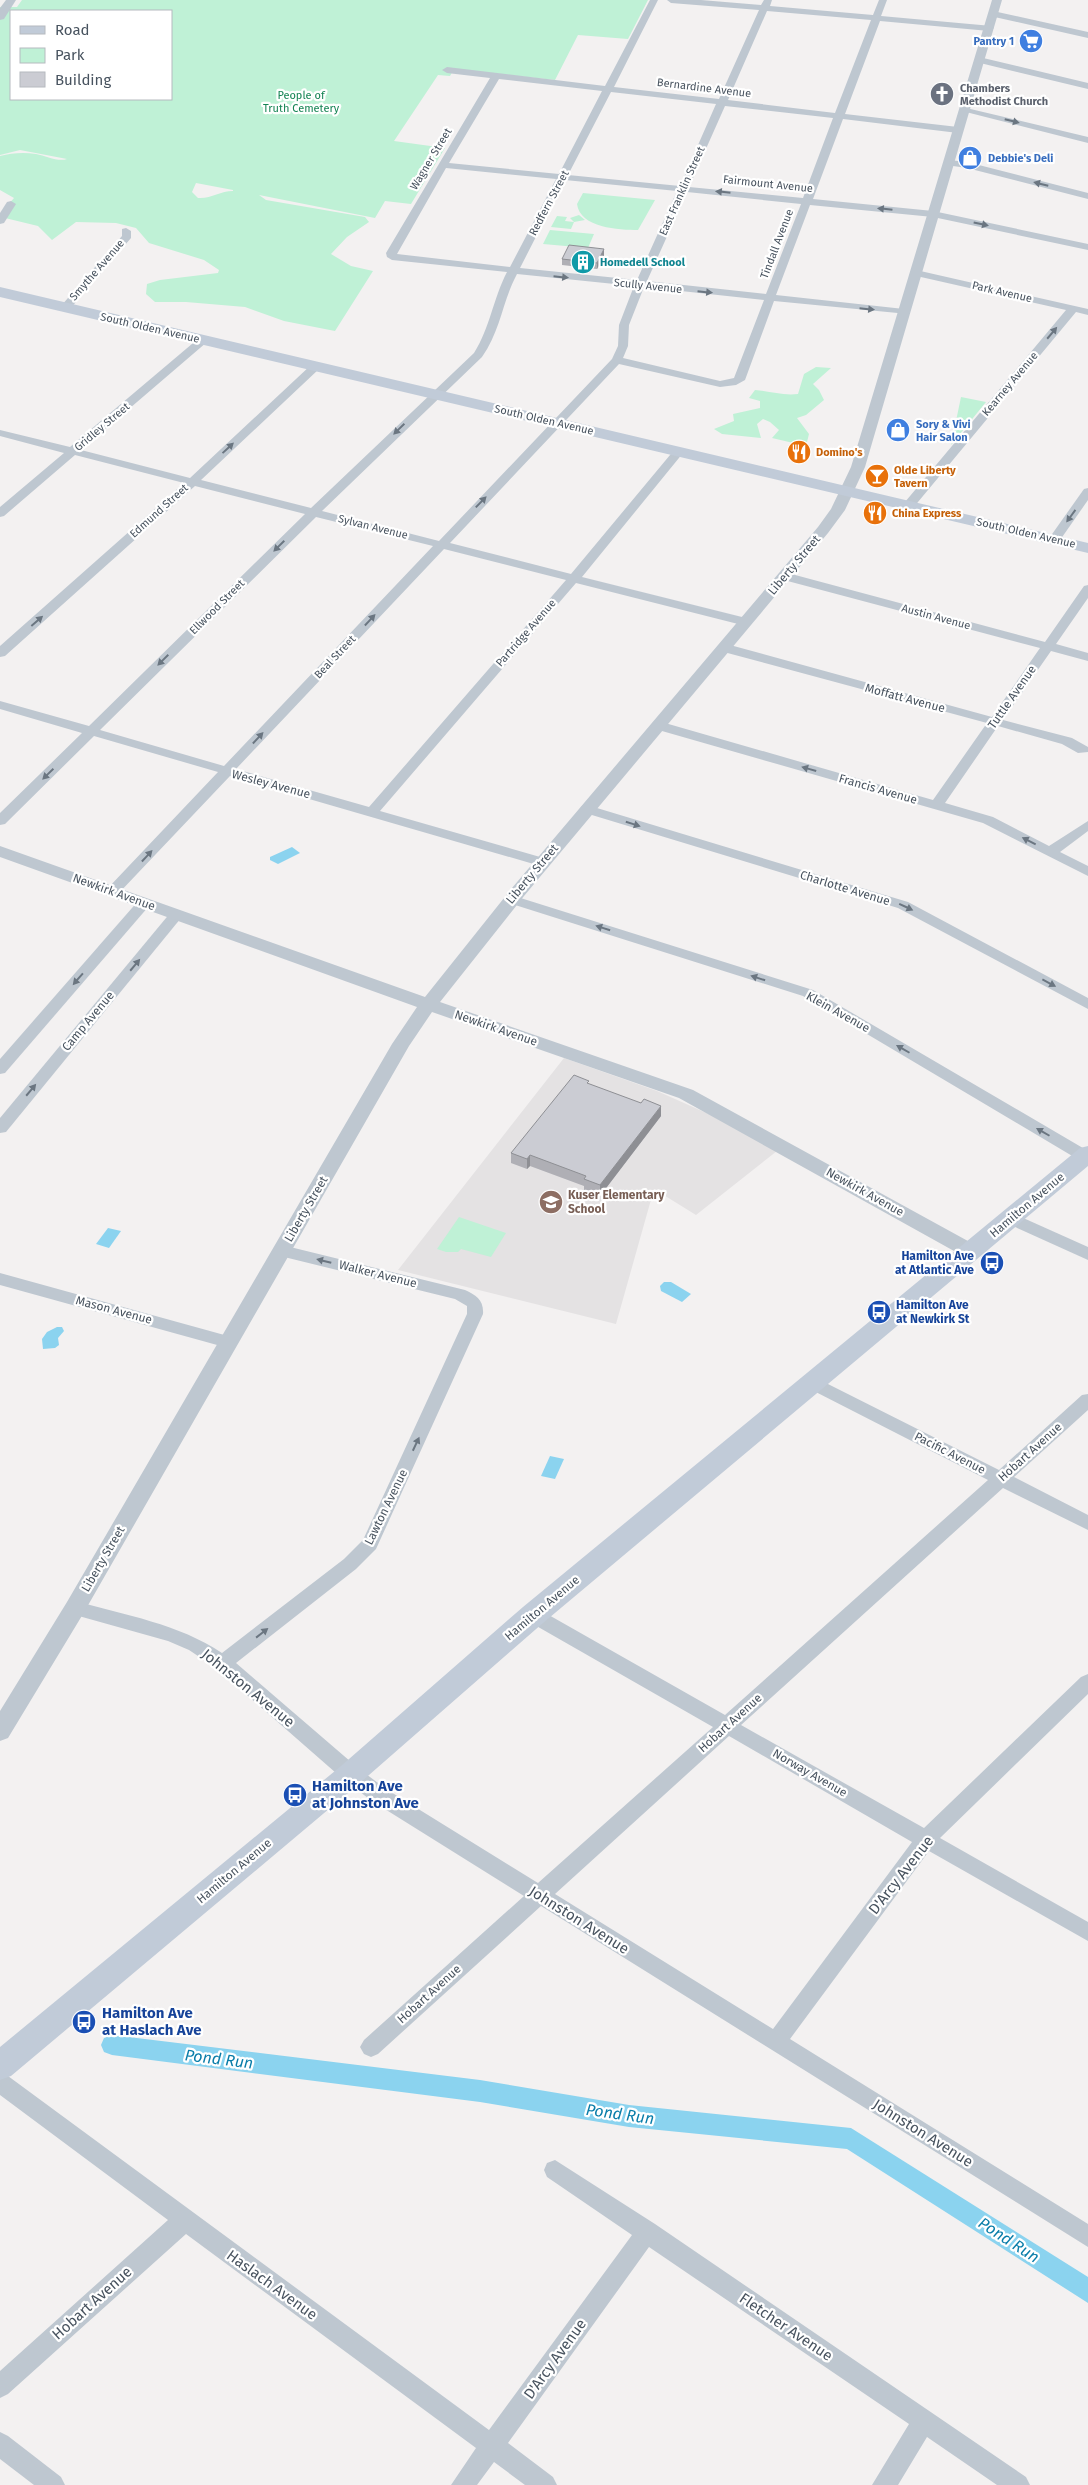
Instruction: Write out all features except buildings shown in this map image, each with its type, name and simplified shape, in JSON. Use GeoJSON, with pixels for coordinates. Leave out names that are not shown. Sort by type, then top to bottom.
{"type":"FeatureCollection","features":[{"type":"Feature","properties":{"kind":"main road","name":"South Olden Avenue"},"geometry":{"type":"LineString","coordinates":[[0,292],[1088,548]]}},
{"type":"Feature","properties":{"kind":"main road","name":"Hamilton Avenue"},"geometry":{"type":"LineString","coordinates":[[0,2066],[351,1774],[533,1615],[1087,1155]]}},
{"type":"Feature","properties":{"kind":"street","name":"Redfern Street"},"geometry":{"type":"LineString","coordinates":[[434,395],[478,355],[485,345],[505,286],[654,0]]}},
{"type":"Feature","properties":{"kind":"street"},"geometry":{"type":"LineString","coordinates":[[671,0],[766,4],[876,19],[989,28]]}},
{"type":"Feature","properties":{"kind":"street","name":"Tindall Avenue"},"geometry":{"type":"LineString","coordinates":[[617,360],[720,384],[739,380],[883,0]]}},
{"type":"Feature","properties":{"kind":"street","name":"Liberty Street"},"geometry":{"type":"LineString","coordinates":[[0,1731],[75,1608],[401,1044],[428,1004],[511,899],[660,726],[838,510],[858,467],[997,0]]}},
{"type":"Feature","properties":{"kind":"street","name":"East Franklin Street"},"geometry":{"type":"LineString","coordinates":[[557,423],[617,360],[622,346],[624,325],[640,285],[766,4]]}},
{"type":"Feature","properties":{"kind":"street"},"geometry":{"type":"LineString","coordinates":[[993,14],[1088,34]]}},
{"type":"Feature","properties":{"kind":"street"},"geometry":{"type":"LineString","coordinates":[[979,60],[1088,86]]}},
{"type":"Feature","properties":{"kind":"street","name":"Bernardine Avenue"},"geometry":{"type":"LineString","coordinates":[[447,70],[958,130]]}},
{"type":"Feature","properties":{"kind":"street","name":"Wagner Street"},"geometry":{"type":"LineString","coordinates":[[392,257],[391,252],[496,76]]}},
{"type":"Feature","properties":{"kind":"street"},"geometry":{"type":"LineString","coordinates":[[965,109],[1088,140]]}},
{"type":"Feature","properties":{"kind":"street"},"geometry":{"type":"LineString","coordinates":[[948,163],[967,165],[1088,196]]}},
{"type":"Feature","properties":{"kind":"street","name":"Fairmount Avenue"},"geometry":{"type":"LineString","coordinates":[[442,165],[933,214],[1088,247]]}},
{"type":"Feature","properties":{"kind":"street"},"geometry":{"type":"LineString","coordinates":[[0,221],[11,204]]}},
{"type":"Feature","properties":{"kind":"street","name":"Smythe Avenue"},"geometry":{"type":"LineString","coordinates":[[65,308],[127,236],[126,231]]}},
{"type":"Feature","properties":{"kind":"street","name":"Scully Avenue"},"geometry":{"type":"LineString","coordinates":[[392,257],[513,272],[904,312]]}},
{"type":"Feature","properties":{"kind":"street","name":"Park Avenue"},"geometry":{"type":"LineString","coordinates":[[916,273],[1088,312]]}},
{"type":"Feature","properties":{"kind":"street","name":"Kearney Avenue"},"geometry":{"type":"LineString","coordinates":[[909,505],[1073,309]]}},
{"type":"Feature","properties":{"kind":"street","name":"Gridley Street"},"geometry":{"type":"LineString","coordinates":[[0,513],[204,340]]}},
{"type":"Feature","properties":{"kind":"street","name":"Edmund Street"},"geometry":{"type":"LineString","coordinates":[[0,653],[193,481],[315,367]]}},
{"type":"Feature","properties":{"kind":"street","name":"Ellwood Street"},"geometry":{"type":"LineString","coordinates":[[0,821],[434,395]]}},
{"type":"Feature","properties":{"kind":"street","name":"Beal Street"},"geometry":{"type":"LineString","coordinates":[[113,891],[557,423]]}},
{"type":"Feature","properties":{"kind":"street","name":"Sylvan Avenue"},"geometry":{"type":"LineString","coordinates":[[0,432],[746,622]]}},
{"type":"Feature","properties":{"kind":"street","name":"Partridge Avenue"},"geometry":{"type":"LineString","coordinates":[[372,812],[574,578],[679,451]]}},
{"type":"Feature","properties":{"kind":"street"},"geometry":{"type":"LineString","coordinates":[[1054,540],[1088,492]]}},
{"type":"Feature","properties":{"kind":"street","name":"Austin Avenue"},"geometry":{"type":"LineString","coordinates":[[784,576],[1088,657]]}},
{"type":"Feature","properties":{"kind":"street","name":"Tuttle Avenue"},"geometry":{"type":"LineString","coordinates":[[936,806],[1088,589]]}},
{"type":"Feature","properties":{"kind":"street","name":"Moffatt Avenue"},"geometry":{"type":"LineString","coordinates":[[725,648],[1071,743],[1083,750]]}},
{"type":"Feature","properties":{"kind":"street","name":"Wesley Avenue"},"geometry":{"type":"LineString","coordinates":[[0,705],[542,862]]}},
{"type":"Feature","properties":{"kind":"street","name":"Francis Avenue"},"geometry":{"type":"LineString","coordinates":[[660,726],[988,820],[1088,872]]}},
{"type":"Feature","properties":{"kind":"street","name":"Charlotte Avenue"},"geometry":{"type":"LineString","coordinates":[[587,809],[903,905],[1088,1004]]}},
{"type":"Feature","properties":{"kind":"street"},"geometry":{"type":"LineString","coordinates":[[1050,852],[1088,825]]}},
{"type":"Feature","properties":{"kind":"street","name":"Newkirk Avenue"},"geometry":{"type":"LineString","coordinates":[[0,851],[176,915],[686,1094],[970,1251]]}},
{"type":"Feature","properties":{"kind":"street","name":"Klein Avenue"},"geometry":{"type":"LineString","coordinates":[[511,899],[808,994],[1087,1155]]}},
{"type":"Feature","properties":{"kind":"street"},"geometry":{"type":"LineString","coordinates":[[0,1068],[144,903]]}},
{"type":"Feature","properties":{"kind":"street","name":"Camp Avenue"},"geometry":{"type":"LineString","coordinates":[[0,1128],[176,915]]}},
{"type":"Feature","properties":{"kind":"street"},"geometry":{"type":"LineString","coordinates":[[1010,1218],[1088,1254]]}},
{"type":"Feature","properties":{"kind":"street","name":"Walker Avenue"},"geometry":{"type":"LineString","coordinates":[[282,1251],[459,1294],[473,1300]]}},
{"type":"Feature","properties":{"kind":"street","name":"Mason Avenue"},"geometry":{"type":"LineString","coordinates":[[0,1279],[228,1342]]}},
{"type":"Feature","properties":{"kind":"street","name":"Lawton Avenue"},"geometry":{"type":"LineString","coordinates":[[223,1663],[350,1564],[370,1544],[475,1314],[476,1306],[473,1300]]}},
{"type":"Feature","properties":{"kind":"street","name":"Pacific Avenue"},"geometry":{"type":"LineString","coordinates":[[812,1383],[1088,1523]]}},
{"type":"Feature","properties":{"kind":"street","name":"Hobart Avenue"},"geometry":{"type":"LineString","coordinates":[[371,2047],[1088,1400]]}},
{"type":"Feature","properties":{"kind":"street","name":"Johnston Avenue"},"geometry":{"type":"LineString","coordinates":[[75,1608],[172,1635],[196,1645],[223,1663],[379,1796],[1088,2236]]}},
{"type":"Feature","properties":{"kind":"street","name":"Norway Avenue"},"geometry":{"type":"LineString","coordinates":[[533,1615],[1088,1932]]}},
{"type":"Feature","properties":{"kind":"street","name":"D'Arcy Avenue"},"geometry":{"type":"LineString","coordinates":[[776,2042],[926,1839],[1088,1682]]}},
{"type":"Feature","properties":{"kind":"street","name":"Haslach Avenue"},"geometry":{"type":"LineString","coordinates":[[0,2083],[184,2221],[545,2485]]}},
{"type":"Feature","properties":{"kind":"street","name":"Fletcher Avenue"},"geometry":{"type":"LineString","coordinates":[[555,2170],[1018,2485]]}},
{"type":"Feature","properties":{"kind":"street","name":"Hobart Avenue"},"geometry":{"type":"LineString","coordinates":[[0,2386],[184,2221]]}},
{"type":"Feature","properties":{"kind":"street","name":"D'Arcy Avenue"},"geometry":{"type":"LineString","coordinates":[[463,2485],[647,2232]]}},
{"type":"Feature","properties":{"kind":"street"},"geometry":{"type":"LineString","coordinates":[[884,2485],[924,2421]]}},
{"type":"Feature","properties":{"kind":"street"},"geometry":{"type":"LineString","coordinates":[[0,2444],[53,2485]]}},
{"type":"Feature","properties":{"kind":"shaded area","name":"Kuser Elementary School"},"geometry":{"type":"Polygon","coordinates":[[[564,1058],[657,1091],[711,1115],[777,1151],[696,1215],[654,1189],[616,1324],[398,1270],[564,1058]]]}},
{"type":"Feature","properties":{"kind":"green space","name":"People of Truth Cemetery"},"geometry":{"type":"Polygon","coordinates":[[[22,0],[648,0],[628,39],[578,35],[555,80],[454,69],[450,76],[438,75],[394,141],[445,148],[411,204],[385,201],[375,218],[259,195],[266,200],[365,217],[369,222],[347,237],[331,254],[351,266],[373,271],[335,331],[284,321],[245,307],[186,302],[155,302],[146,294],[147,284],[160,280],[218,273],[219,270],[204,260],[149,243],[136,228],[116,223],[76,222],[52,240],[38,226],[5,218],[7,206],[14,198],[0,190],[0,156],[27,153],[56,159],[67,159],[20,150],[0,155],[0,7],[17,7],[22,0]],[[196,183],[192,192],[198,198],[233,190],[196,183]]]}},
{"type":"Feature","properties":{"kind":"green space"},"geometry":{"type":"Polygon","coordinates":[[[583,193],[655,200],[638,230],[621,229],[602,226],[585,218],[577,204],[583,193]]]}},
{"type":"Feature","properties":{"kind":"green space"},"geometry":{"type":"Polygon","coordinates":[[[579,215],[585,220],[574,222],[570,218],[579,215]]]}},
{"type":"Feature","properties":{"kind":"green space"},"geometry":{"type":"Polygon","coordinates":[[[557,216],[567,217],[565,221],[574,222],[571,229],[551,227],[557,216]]]}},
{"type":"Feature","properties":{"kind":"green space"},"geometry":{"type":"Polygon","coordinates":[[[550,230],[594,234],[588,248],[543,244],[550,230]]]}},
{"type":"Feature","properties":{"kind":"green space"},"geometry":{"type":"Polygon","coordinates":[[[816,367],[831,368],[813,384],[819,390],[824,400],[806,415],[797,418],[809,434],[806,446],[772,438],[779,430],[763,419],[757,424],[761,438],[722,434],[714,429],[734,421],[733,414],[760,408],[760,401],[749,398],[755,390],[798,394],[804,374],[816,367]]]}},
{"type":"Feature","properties":{"kind":"green space"},"geometry":{"type":"Polygon","coordinates":[[[961,397],[986,402],[951,445],[961,397]]]}},
{"type":"Feature","properties":{"kind":"green space"},"geometry":{"type":"Polygon","coordinates":[[[459,1217],[506,1233],[491,1257],[461,1249],[458,1252],[446,1252],[437,1249],[459,1217]]]}},
{"type":"Feature","properties":{"kind":"water"},"geometry":{"type":"Polygon","coordinates":[[[292,847],[300,853],[278,864],[270,860],[270,857],[292,847]]]}},
{"type":"Feature","properties":{"kind":"water"},"geometry":{"type":"Polygon","coordinates":[[[108,1228],[121,1231],[109,1248],[96,1244],[108,1228]]]}},
{"type":"Feature","properties":{"kind":"water"},"geometry":{"type":"Polygon","coordinates":[[[664,1282],[671,1282],[691,1294],[682,1302],[661,1291],[660,1286],[664,1282]]]}},
{"type":"Feature","properties":{"kind":"water"},"geometry":{"type":"Polygon","coordinates":[[[57,1327],[62,1327],[64,1331],[58,1338],[59,1345],[55,1348],[43,1349],[42,1339],[47,1332],[57,1327]]]}},
{"type":"Feature","properties":{"kind":"water"},"geometry":{"type":"Polygon","coordinates":[[[550,1456],[564,1459],[555,1479],[541,1476],[550,1456]]]}},
{"type":"Feature","properties":{"kind":"waterway","name":"Pond Run"},"geometry":{"type":"LineString","coordinates":[[112,2045],[480,2091],[629,2116],[851,2139],[1088,2291]]}},
{"type":"Feature","properties":{"kind":"place","name":"Pantry 1"},"geometry":{"type":"Point","coordinates":[1031,41]}},
{"type":"Feature","properties":{"kind":"place","name":"Chambers Methodist Church"},"geometry":{"type":"Point","coordinates":[942,94]}},
{"type":"Feature","properties":{"kind":"place","name":"Debbie's Deli"},"geometry":{"type":"Point","coordinates":[970,158]}},
{"type":"Feature","properties":{"kind":"place","name":"Homedell School"},"geometry":{"type":"Point","coordinates":[583,262]}},
{"type":"Feature","properties":{"kind":"place","name":"Sory & Vivi Hair Salon"},"geometry":{"type":"Point","coordinates":[898,430]}},
{"type":"Feature","properties":{"kind":"place","name":"Domino's"},"geometry":{"type":"Point","coordinates":[799,452]}},
{"type":"Feature","properties":{"kind":"place","name":"Olde Liberty Tavern"},"geometry":{"type":"Point","coordinates":[877,476]}},
{"type":"Feature","properties":{"kind":"place","name":"China Express"},"geometry":{"type":"Point","coordinates":[875,513]}},
{"type":"Feature","properties":{"kind":"place","name":"Kuser Elementary School"},"geometry":{"type":"Point","coordinates":[551,1202]}},
{"type":"Feature","properties":{"kind":"place","name":"Hamilton Ave at Atlantic Ave"},"geometry":{"type":"Point","coordinates":[992,1263]}},
{"type":"Feature","properties":{"kind":"place","name":"Hamilton Ave at Newkirk St"},"geometry":{"type":"Point","coordinates":[879,1312]}},
{"type":"Feature","properties":{"kind":"place","name":"Hamilton Ave at Johnston Ave"},"geometry":{"type":"Point","coordinates":[295,1795]}},
{"type":"Feature","properties":{"kind":"place","name":"Hamilton Ave at Haslach Ave"},"geometry":{"type":"Point","coordinates":[84,2022]}}]}
